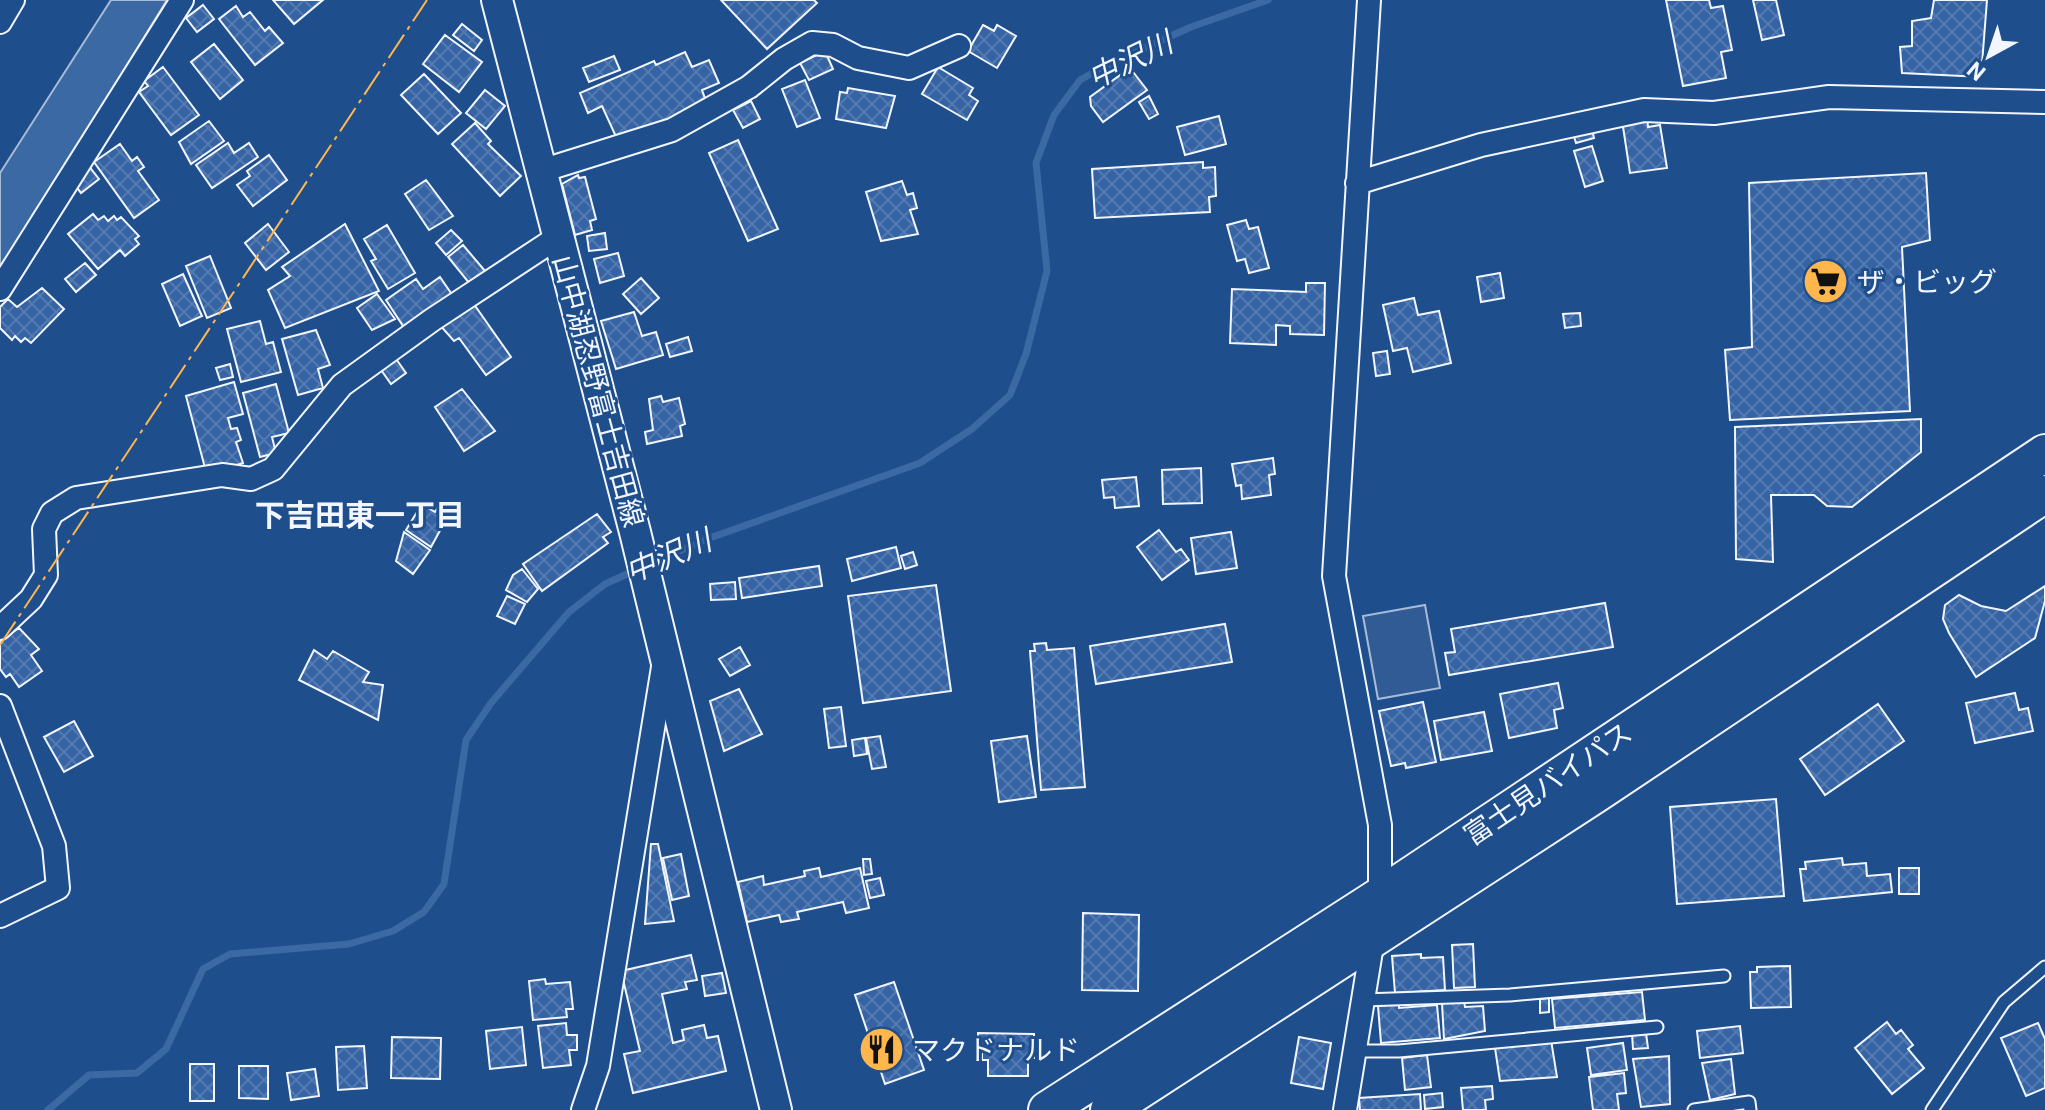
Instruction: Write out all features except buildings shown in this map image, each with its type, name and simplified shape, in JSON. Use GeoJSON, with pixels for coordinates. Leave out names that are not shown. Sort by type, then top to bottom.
{"type":"FeatureCollection","features":[{"type":"Feature","properties":{"kind":"highway","name":"富士見バイパス"},"geometry":{"type":"LineString","coordinates":[[1047,1110],[1380,896],[2045,453]]}},
{"type":"Feature","properties":{"kind":"highway","name":"富士見バイパス"},"geometry":{"type":"LineString","coordinates":[[1109,1110],[1596,794],[2045,494]]}},
{"type":"Feature","properties":{"kind":"main road","name":"山中湖忍野富士吉田線"},"geometry":{"type":"LineString","coordinates":[[497,0],[635,532],[776,1110]]}},
{"type":"Feature","properties":{"kind":"street"},"geometry":{"type":"LineString","coordinates":[[0,22],[13,0]]}},
{"type":"Feature","properties":{"kind":"street"},"geometry":{"type":"LineString","coordinates":[[0,289],[182,0]]}},
{"type":"Feature","properties":{"kind":"street"},"geometry":{"type":"LineString","coordinates":[[1345,1110],[1380,896],[1380,825],[1334,576],[1369,0]]}},
{"type":"Feature","properties":{"kind":"street"},"geometry":{"type":"LineString","coordinates":[[541,171],[672,130],[749,87],[784,59],[812,43],[833,45],[858,58],[909,68],[959,46]]}},
{"type":"Feature","properties":{"kind":"street"},"geometry":{"type":"LineString","coordinates":[[1357,183],[1481,145],[1644,110],[1714,113],[1829,97],[2045,102]]}},
{"type":"Feature","properties":{"kind":"street"},"geometry":{"type":"LineString","coordinates":[[0,628],[31,599],[46,575],[44,529],[52,513],[76,498],[222,475],[251,479],[273,469],[342,385],[432,320],[558,237]]}},
{"type":"Feature","properties":{"kind":"street"},"geometry":{"type":"LineString","coordinates":[[583,1110],[598,1066],[663,645]]}},
{"type":"Feature","properties":{"kind":"street"},"geometry":{"type":"LineString","coordinates":[[0,706],[54,846],[58,888],[0,916]]}},
{"type":"Feature","properties":{"kind":"lane"},"geometry":{"type":"LineString","coordinates":[[1932,1110],[2004,1002],[2045,967]]}},
{"type":"Feature","properties":{"kind":"lane"},"geometry":{"type":"LineString","coordinates":[[1363,1000],[1510,995],[1724,976]]}},
{"type":"Feature","properties":{"kind":"lane"},"geometry":{"type":"LineString","coordinates":[[1355,1051],[1399,1051],[1657,1027]]}},
{"type":"Feature","properties":{"kind":"lane"},"geometry":{"type":"LineString","coordinates":[[1694,1110],[1749,1102],[1750,1110]]}},
{"type":"Feature","properties":{"kind":"shaded area"},"geometry":{"type":"Polygon","coordinates":[[[111,0],[167,0],[0,271],[0,173],[111,0]]]}},
{"type":"Feature","properties":{"kind":"shaded area"},"geometry":{"type":"Polygon","coordinates":[[[1425,605],[1440,688],[1378,699],[1363,616],[1425,605]]]}},
{"type":"Feature","properties":{"kind":"waterway","name":"中沢川"},"geometry":{"type":"LineString","coordinates":[[651,563],[707,539],[920,463],[972,429],[1010,395],[1026,354],[1047,271],[1036,163],[1054,115],[1080,80],[1105,66],[1191,27],[1268,0]]}},
{"type":"Feature","properties":{"kind":"waterway","name":"中沢川"},"geometry":{"type":"LineString","coordinates":[[48,1110],[89,1075],[137,1073],[166,1049],[203,969],[230,954],[349,944],[393,931],[424,912],[444,884],[466,740],[491,703],[569,612],[605,584],[636,570]]}},
{"type":"Feature","properties":{"kind":"power"},"geometry":{"type":"LineString","coordinates":[[0,645],[427,0]]}},
{"type":"Feature","properties":{"kind":"place","name":"ザ・ビッグ"},"geometry":{"type":"Point","coordinates":[1826,282]}},
{"type":"Feature","properties":{"kind":"place","name":"マクドナルド"},"geometry":{"type":"Point","coordinates":[881,1050]}},
{"type":"Feature","properties":{"kind":"district","name":"下吉田東一丁目"},"geometry":{"type":"Point","coordinates":[360,515]}}]}
